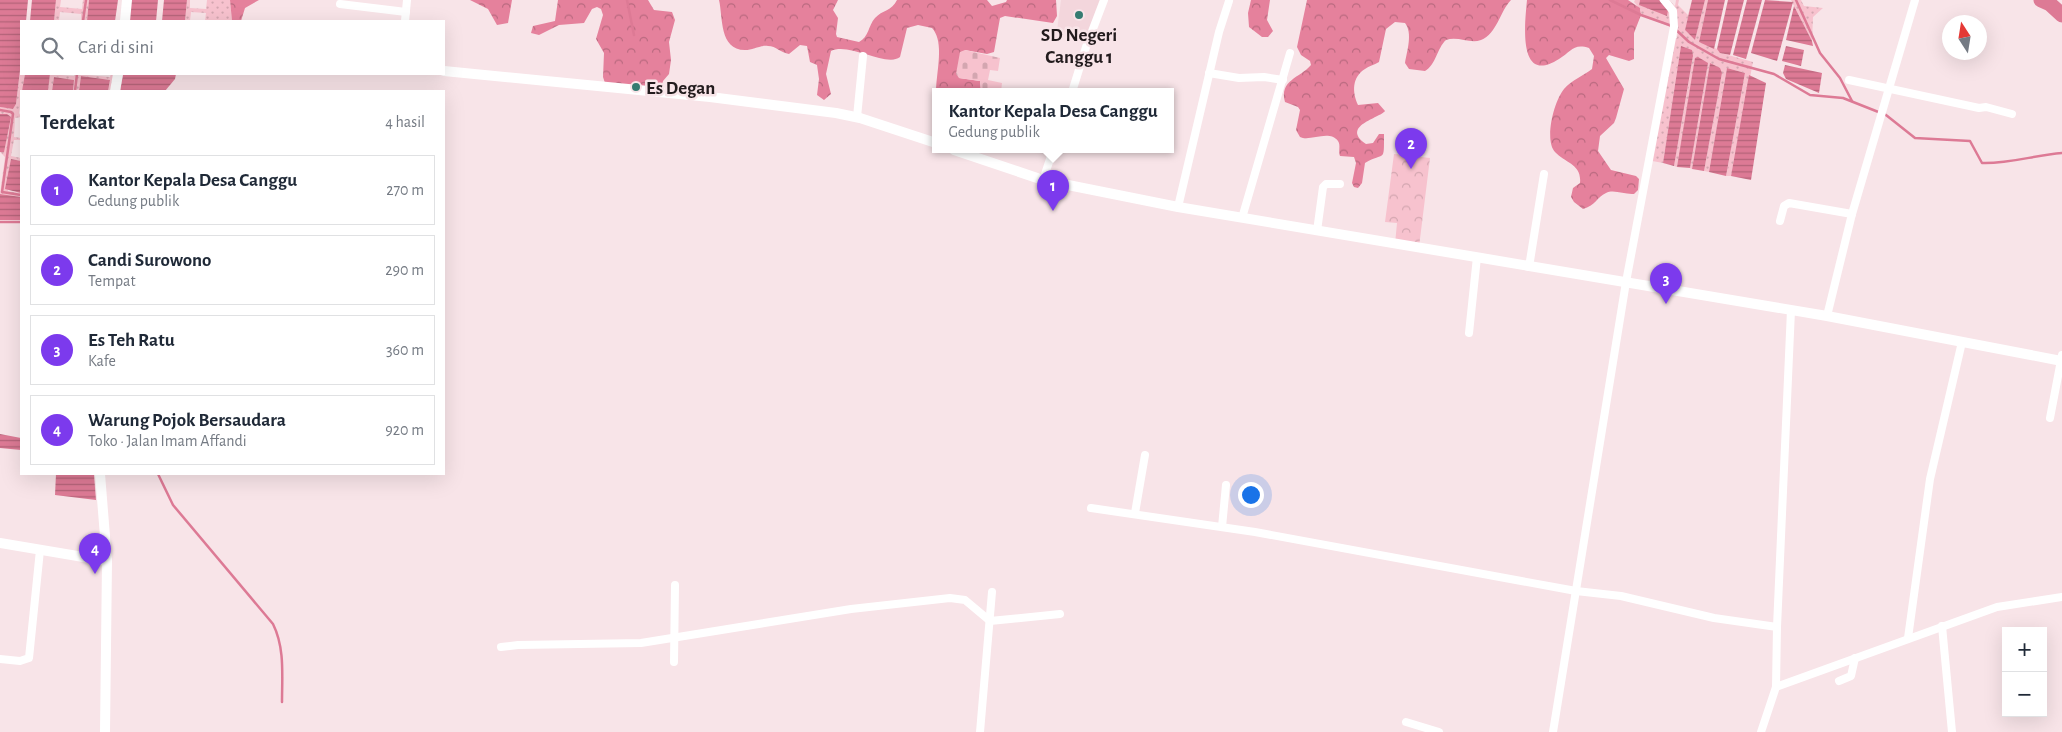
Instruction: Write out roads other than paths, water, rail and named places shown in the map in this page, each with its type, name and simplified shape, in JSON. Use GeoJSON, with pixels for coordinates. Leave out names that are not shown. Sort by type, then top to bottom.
{"type":"FeatureCollection","features":[{"type":"Feature","properties":{"kind":"street"},"geometry":{"type":"LineString","coordinates":[[125,20],[127,0]]}},
{"type":"Feature","properties":{"kind":"street"},"geometry":{"type":"LineString","coordinates":[[405,20],[407,0]]}},
{"type":"Feature","properties":{"kind":"street"},"geometry":{"type":"LineString","coordinates":[[1073,88],[1104,0]]}},
{"type":"Feature","properties":{"kind":"street"},"geometry":{"type":"LineString","coordinates":[[1553,732],[1626,282],[1674,26],[1674,11],[1664,0]]}},
{"type":"Feature","properties":{"kind":"street"},"geometry":{"type":"LineString","coordinates":[[1827,316],[1852,214],[1915,0]]}},
{"type":"Feature","properties":{"kind":"street"},"geometry":{"type":"LineString","coordinates":[[1178,207],[1209,72],[1229,1]]}},
{"type":"Feature","properties":{"kind":"street"},"geometry":{"type":"LineString","coordinates":[[340,4],[406,12]]}},
{"type":"Feature","properties":{"kind":"street"},"geometry":{"type":"LineString","coordinates":[[1242,218],[1290,53]]}},
{"type":"Feature","properties":{"kind":"street"},"geometry":{"type":"LineString","coordinates":[[857,117],[863,56]]}},
{"type":"Feature","properties":{"kind":"street"},"geometry":{"type":"LineString","coordinates":[[445,71],[710,97],[857,117],[932,143]]}},
{"type":"Feature","properties":{"kind":"street"},"geometry":{"type":"LineString","coordinates":[[1209,72],[1239,78],[1264,77],[1283,80]]}},
{"type":"Feature","properties":{"kind":"street"},"geometry":{"type":"LineString","coordinates":[[115,90],[118,75]]}},
{"type":"Feature","properties":{"kind":"street"},"geometry":{"type":"LineString","coordinates":[[1850,80],[1979,108],[1986,107],[2012,114]]}},
{"type":"Feature","properties":{"kind":"street"},"geometry":{"type":"LineString","coordinates":[[963,153],[1042,180],[1178,207],[1827,316],[2062,359],[2050,418]]}},
{"type":"Feature","properties":{"kind":"street"},"geometry":{"type":"LineString","coordinates":[[1042,180],[1052,153]]}},
{"type":"Feature","properties":{"kind":"street"},"geometry":{"type":"LineString","coordinates":[[1529,267],[1544,174]]}},
{"type":"Feature","properties":{"kind":"street"},"geometry":{"type":"LineString","coordinates":[[1317,231],[1323,187],[1326,184],[1340,184]]}},
{"type":"Feature","properties":{"kind":"street"},"geometry":{"type":"LineString","coordinates":[[1780,221],[1784,206],[1789,203],[1852,214]]}},
{"type":"Feature","properties":{"kind":"street"},"geometry":{"type":"LineString","coordinates":[[1469,333],[1477,257]]}},
{"type":"Feature","properties":{"kind":"street"},"geometry":{"type":"LineString","coordinates":[[1761,732],[1776,687],[1777,626],[1792,310]]}},
{"type":"Feature","properties":{"kind":"street"},"geometry":{"type":"LineString","coordinates":[[1908,638],[1930,479],[1962,342]]}},
{"type":"Feature","properties":{"kind":"street"},"geometry":{"type":"LineString","coordinates":[[1136,513],[1145,455]]}},
{"type":"Feature","properties":{"kind":"street"},"geometry":{"type":"LineString","coordinates":[[100,475],[107,561],[105,732]]}},
{"type":"Feature","properties":{"kind":"street"},"geometry":{"type":"LineString","coordinates":[[1222,527],[1226,485]]}},
{"type":"Feature","properties":{"kind":"street"},"geometry":{"type":"LineString","coordinates":[[1090,508],[1136,513],[1222,527],[1576,591],[1621,596],[1714,618],[1777,626]]}},
{"type":"Feature","properties":{"kind":"street"},"geometry":{"type":"LineString","coordinates":[[0,543],[107,561]]}},
{"type":"Feature","properties":{"kind":"street"},"geometry":{"type":"LineString","coordinates":[[0,659],[20,661],[29,658],[40,550]]}},
{"type":"Feature","properties":{"kind":"street"},"geometry":{"type":"LineString","coordinates":[[674,662],[675,586]]}},
{"type":"Feature","properties":{"kind":"street"},"geometry":{"type":"LineString","coordinates":[[980,732],[992,592]]}},
{"type":"Feature","properties":{"kind":"street"},"geometry":{"type":"LineString","coordinates":[[1776,687],[1996,607],[2062,597]]}},
{"type":"Feature","properties":{"kind":"street"},"geometry":{"type":"LineString","coordinates":[[501,647],[518,645],[641,643],[851,609],[950,598],[965,600],[990,621],[1060,614]]}},
{"type":"Feature","properties":{"kind":"street"},"geometry":{"type":"LineString","coordinates":[[1942,626],[1952,732]]}},
{"type":"Feature","properties":{"kind":"street"},"geometry":{"type":"LineString","coordinates":[[1839,681],[1851,676],[1855,658]]}},
{"type":"Feature","properties":{"kind":"street"},"geometry":{"type":"LineString","coordinates":[[1406,722],[1439,732]]}},
{"type":"Feature","properties":{"kind":"waterway"},"geometry":{"type":"LineString","coordinates":[[83,20],[86,0]]}},
{"type":"Feature","properties":{"kind":"waterway"},"geometry":{"type":"LineString","coordinates":[[627,0],[634,35]]}},
{"type":"Feature","properties":{"kind":"waterway"},"geometry":{"type":"LineString","coordinates":[[1610,0],[1641,15],[1672,26],[1689,42],[1719,59],[1774,74],[1810,95],[1843,98],[1886,115],[1915,138],[1970,141],[1982,163],[2062,153]]}},
{"type":"Feature","properties":{"kind":"waterway"},"geometry":{"type":"LineString","coordinates":[[1796,0],[1820,53],[1840,78],[1852,101]]}},
{"type":"Feature","properties":{"kind":"waterway"},"geometry":{"type":"LineString","coordinates":[[2041,0],[2050,4],[2062,15]]}},
{"type":"Feature","properties":{"kind":"waterway"},"geometry":{"type":"LineString","coordinates":[[75,90],[77,75]]}},
{"type":"Feature","properties":{"kind":"waterway"},"geometry":{"type":"LineString","coordinates":[[0,110],[13,114],[2,192],[20,195]]}},
{"type":"Feature","properties":{"kind":"waterway"},"geometry":{"type":"LineString","coordinates":[[0,222],[20,222]]}},
{"type":"Feature","properties":{"kind":"waterway"},"geometry":{"type":"LineString","coordinates":[[158,475],[173,505],[273,624],[281,652],[282,702]]}},
{"type":"Feature","properties":{"kind":"place","name":"SD Negeri Canggu 1"},"geometry":{"type":"Point","coordinates":[1079,15]}},
{"type":"Feature","properties":{"kind":"place","name":"Es Degan"},"geometry":{"type":"Point","coordinates":[636,87]}},
{"type":"Feature","properties":{"kind":"place","name":"Candi Surowono"},"geometry":{"type":"Point","coordinates":[1411,169]}},
{"type":"Feature","properties":{"kind":"place","name":"Kantor Kepala Desa Canggu"},"geometry":{"type":"Point","coordinates":[1053,211]}},
{"type":"Feature","properties":{"kind":"place","name":"Es Teh Ratu"},"geometry":{"type":"Point","coordinates":[1666,304]}},
{"type":"Feature","properties":{"kind":"place","name":"Warung Pojok Bersaudara"},"geometry":{"type":"Point","coordinates":[95,574]}}]}
